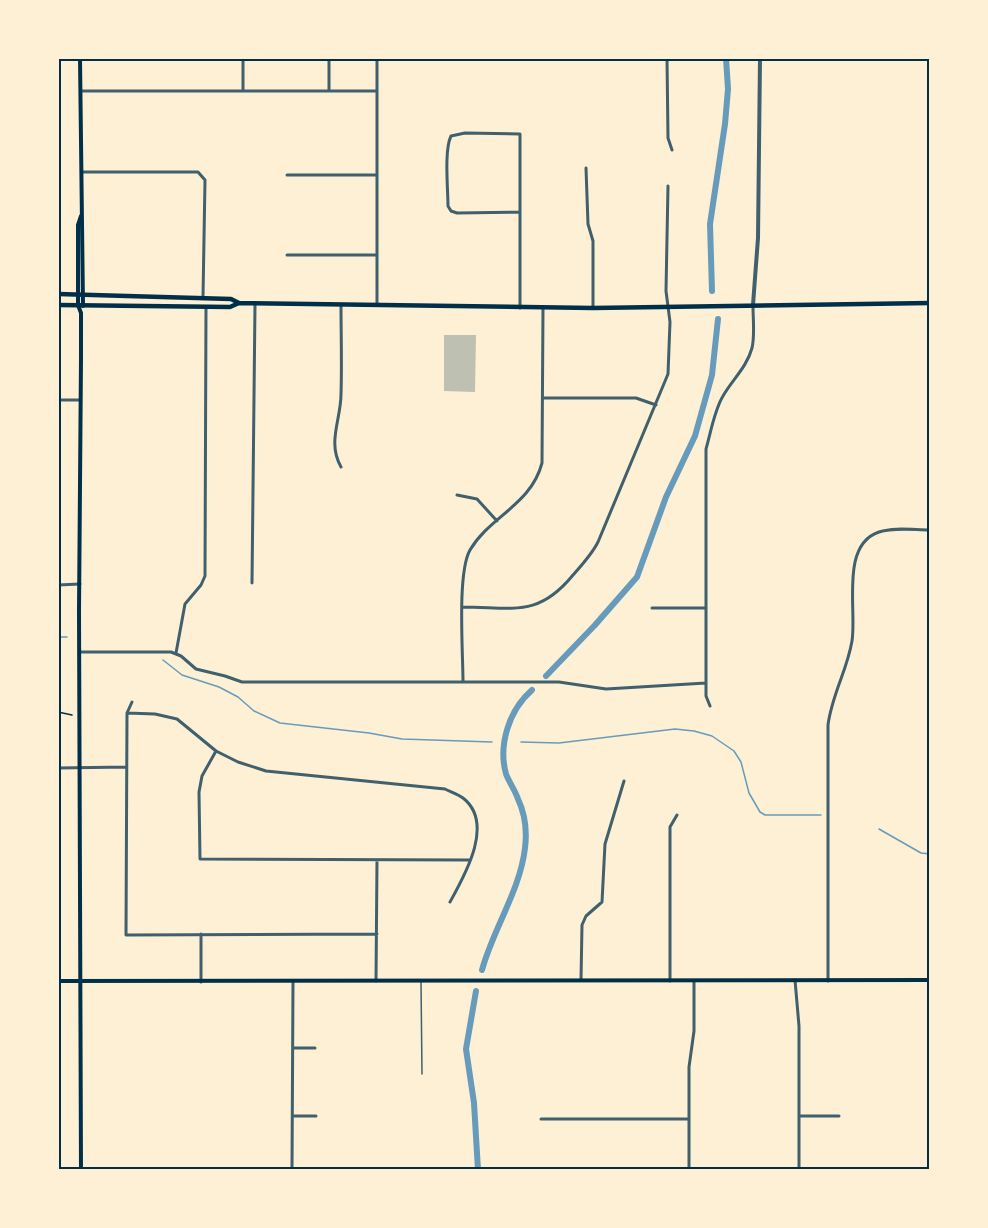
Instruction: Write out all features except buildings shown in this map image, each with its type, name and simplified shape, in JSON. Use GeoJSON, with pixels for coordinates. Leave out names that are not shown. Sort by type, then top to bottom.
{"type":"FeatureCollection","features":[{"type":"Feature","properties":{"kind":"main road"},"geometry":{"type":"LineString","coordinates":[[80,58],[81,216],[84,226],[84,294],[81,305]]}},
{"type":"Feature","properties":{"kind":"main road"},"geometry":{"type":"LineString","coordinates":[[81,216],[78,225],[78,294],[81,305],[81,1170]]}},
{"type":"Feature","properties":{"kind":"main road"},"geometry":{"type":"LineString","coordinates":[[58,294],[203,297],[255,304],[520,308],[930,303]]}},
{"type":"Feature","properties":{"kind":"main road"},"geometry":{"type":"LineString","coordinates":[[58,305],[230,307],[239,303]]}},
{"type":"Feature","properties":{"kind":"main road"},"geometry":{"type":"LineString","coordinates":[[58,981],[930,980]]}},
{"type":"Feature","properties":{"kind":"street"},"geometry":{"type":"LineString","coordinates":[[243,58],[243,91]]}},
{"type":"Feature","properties":{"kind":"street"},"geometry":{"type":"LineString","coordinates":[[329,58],[329,91]]}},
{"type":"Feature","properties":{"kind":"street"},"geometry":{"type":"LineString","coordinates":[[376,58],[377,305]]}},
{"type":"Feature","properties":{"kind":"street"},"geometry":{"type":"LineString","coordinates":[[667,58],[668,138],[672,150]]}},
{"type":"Feature","properties":{"kind":"street"},"geometry":{"type":"LineString","coordinates":[[710,706],[706,696],[706,449],[712,423],[722,398],[745,364],[751,350],[758,238],[760,58]]}},
{"type":"Feature","properties":{"kind":"street"},"geometry":{"type":"LineString","coordinates":[[81,91],[376,91]]}},
{"type":"Feature","properties":{"kind":"street"},"geometry":{"type":"LineString","coordinates":[[520,212],[457,213],[451,210],[448,206],[448,142],[451,136],[465,133],[520,134],[520,212],[520,308]]}},
{"type":"Feature","properties":{"kind":"street"},"geometry":{"type":"LineString","coordinates":[[586,168],[588,224],[593,241],[593,308]]}},
{"type":"Feature","properties":{"kind":"street"},"geometry":{"type":"LineString","coordinates":[[81,172],[198,172],[205,180],[203,297]]}},
{"type":"Feature","properties":{"kind":"street"},"geometry":{"type":"LineString","coordinates":[[287,175],[376,175]]}},
{"type":"Feature","properties":{"kind":"street"},"geometry":{"type":"LineString","coordinates":[[463,607],[528,607],[547,600],[559,592],[595,548],[669,369],[668,186]]}},
{"type":"Feature","properties":{"kind":"street"},"geometry":{"type":"LineString","coordinates":[[287,255],[377,255]]}},
{"type":"Feature","properties":{"kind":"street"},"geometry":{"type":"LineString","coordinates":[[252,583],[255,304]]}},
{"type":"Feature","properties":{"kind":"street"},"geometry":{"type":"LineString","coordinates":[[341,305],[341,395],[335,435],[335,453],[341,467]]}},
{"type":"Feature","properties":{"kind":"street"},"geometry":{"type":"LineString","coordinates":[[176,653],[185,603],[201,585],[205,576],[206,307]]}},
{"type":"Feature","properties":{"kind":"street"},"geometry":{"type":"LineString","coordinates":[[463,682],[463,574],[466,558],[474,543],[529,492],[538,474],[543,451],[543,308]]}},
{"type":"Feature","properties":{"kind":"street"},"geometry":{"type":"LineString","coordinates":[[543,398],[636,398],[656,405]]}},
{"type":"Feature","properties":{"kind":"street"},"geometry":{"type":"LineString","coordinates":[[58,400],[80,400]]}},
{"type":"Feature","properties":{"kind":"street"},"geometry":{"type":"LineString","coordinates":[[457,495],[477,499],[497,521]]}},
{"type":"Feature","properties":{"kind":"street"},"geometry":{"type":"LineString","coordinates":[[828,981],[828,725],[832,699],[848,659],[851,644],[854,561],[862,543],[879,531],[930,530]]}},
{"type":"Feature","properties":{"kind":"street"},"geometry":{"type":"LineString","coordinates":[[58,585],[80,584]]}},
{"type":"Feature","properties":{"kind":"street"},"geometry":{"type":"LineString","coordinates":[[652,608],[706,608]]}},
{"type":"Feature","properties":{"kind":"street"},"geometry":{"type":"LineString","coordinates":[[80,652],[176,653],[196,669],[242,682],[566,683],[606,689],[706,683]]}},
{"type":"Feature","properties":{"kind":"street"},"geometry":{"type":"LineString","coordinates":[[132,702],[127,713],[126,935],[376,934]]}},
{"type":"Feature","properties":{"kind":"street"},"geometry":{"type":"LineString","coordinates":[[127,713],[155,714],[177,719],[216,751],[238,762],[266,771],[446,789],[462,797],[471,807],[476,820],[477,837],[470,860],[450,902]]}},
{"type":"Feature","properties":{"kind":"street"},"geometry":{"type":"LineString","coordinates":[[216,751],[202,776],[199,792],[200,859],[470,860]]}},
{"type":"Feature","properties":{"kind":"street"},"geometry":{"type":"LineString","coordinates":[[58,768],[126,767]]}},
{"type":"Feature","properties":{"kind":"street"},"geometry":{"type":"LineString","coordinates":[[581,980],[582,925],[585,916],[602,902],[605,844],[624,781]]}},
{"type":"Feature","properties":{"kind":"street"},"geometry":{"type":"LineString","coordinates":[[670,981],[670,827],[677,815]]}},
{"type":"Feature","properties":{"kind":"street"},"geometry":{"type":"LineString","coordinates":[[376,859],[376,981]]}},
{"type":"Feature","properties":{"kind":"street"},"geometry":{"type":"LineString","coordinates":[[201,934],[201,982]]}},
{"type":"Feature","properties":{"kind":"street"},"geometry":{"type":"LineString","coordinates":[[795,980],[799,1026],[799,1170]]}},
{"type":"Feature","properties":{"kind":"street"},"geometry":{"type":"LineString","coordinates":[[689,1170],[689,1067],[694,1031],[694,981]]}},
{"type":"Feature","properties":{"kind":"street"},"geometry":{"type":"LineString","coordinates":[[292,1170],[293,982]]}},
{"type":"Feature","properties":{"kind":"street"},"geometry":{"type":"LineString","coordinates":[[293,1048],[315,1048]]}},
{"type":"Feature","properties":{"kind":"street"},"geometry":{"type":"LineString","coordinates":[[292,1116],[316,1116]]}},
{"type":"Feature","properties":{"kind":"street"},"geometry":{"type":"LineString","coordinates":[[799,1116],[839,1116]]}},
{"type":"Feature","properties":{"kind":"street"},"geometry":{"type":"LineString","coordinates":[[541,1119],[689,1119]]}},
{"type":"Feature","properties":{"kind":"lane"},"geometry":{"type":"LineString","coordinates":[[421,981],[422,1074]]}},
{"type":"Feature","properties":{"kind":"path"},"geometry":{"type":"LineString","coordinates":[[58,712],[72,715]]}},
{"type":"Feature","properties":{"kind":"waterway"},"geometry":{"type":"LineString","coordinates":[[712,291],[710,224],[725,124],[728,89],[726,58]]}},
{"type":"Feature","properties":{"kind":"waterway"},"geometry":{"type":"LineString","coordinates":[[546,676],[637,577],[666,497],[695,436],[712,375],[718,319]]}},
{"type":"Feature","properties":{"kind":"waterway"},"geometry":{"type":"LineString","coordinates":[[58,637],[67,637]]}},
{"type":"Feature","properties":{"kind":"waterway"},"geometry":{"type":"LineString","coordinates":[[163,660],[182,675],[219,687],[238,697],[254,711],[280,723],[402,739],[492,742]]}},
{"type":"Feature","properties":{"kind":"waterway"},"geometry":{"type":"LineString","coordinates":[[482,970],[518,879],[526,842],[522,811],[506,774],[503,751],[507,729],[517,707],[532,690]]}},
{"type":"Feature","properties":{"kind":"waterway"},"geometry":{"type":"LineString","coordinates":[[521,742],[559,743],[675,729],[694,731],[712,736],[734,751],[741,762],[749,793],[760,812],[765,815],[821,815]]}},
{"type":"Feature","properties":{"kind":"waterway"},"geometry":{"type":"LineString","coordinates":[[879,829],[921,853],[930,854]]}},
{"type":"Feature","properties":{"kind":"waterway"},"geometry":{"type":"LineString","coordinates":[[476,991],[466,1049],[474,1103],[478,1170]]}}]}
